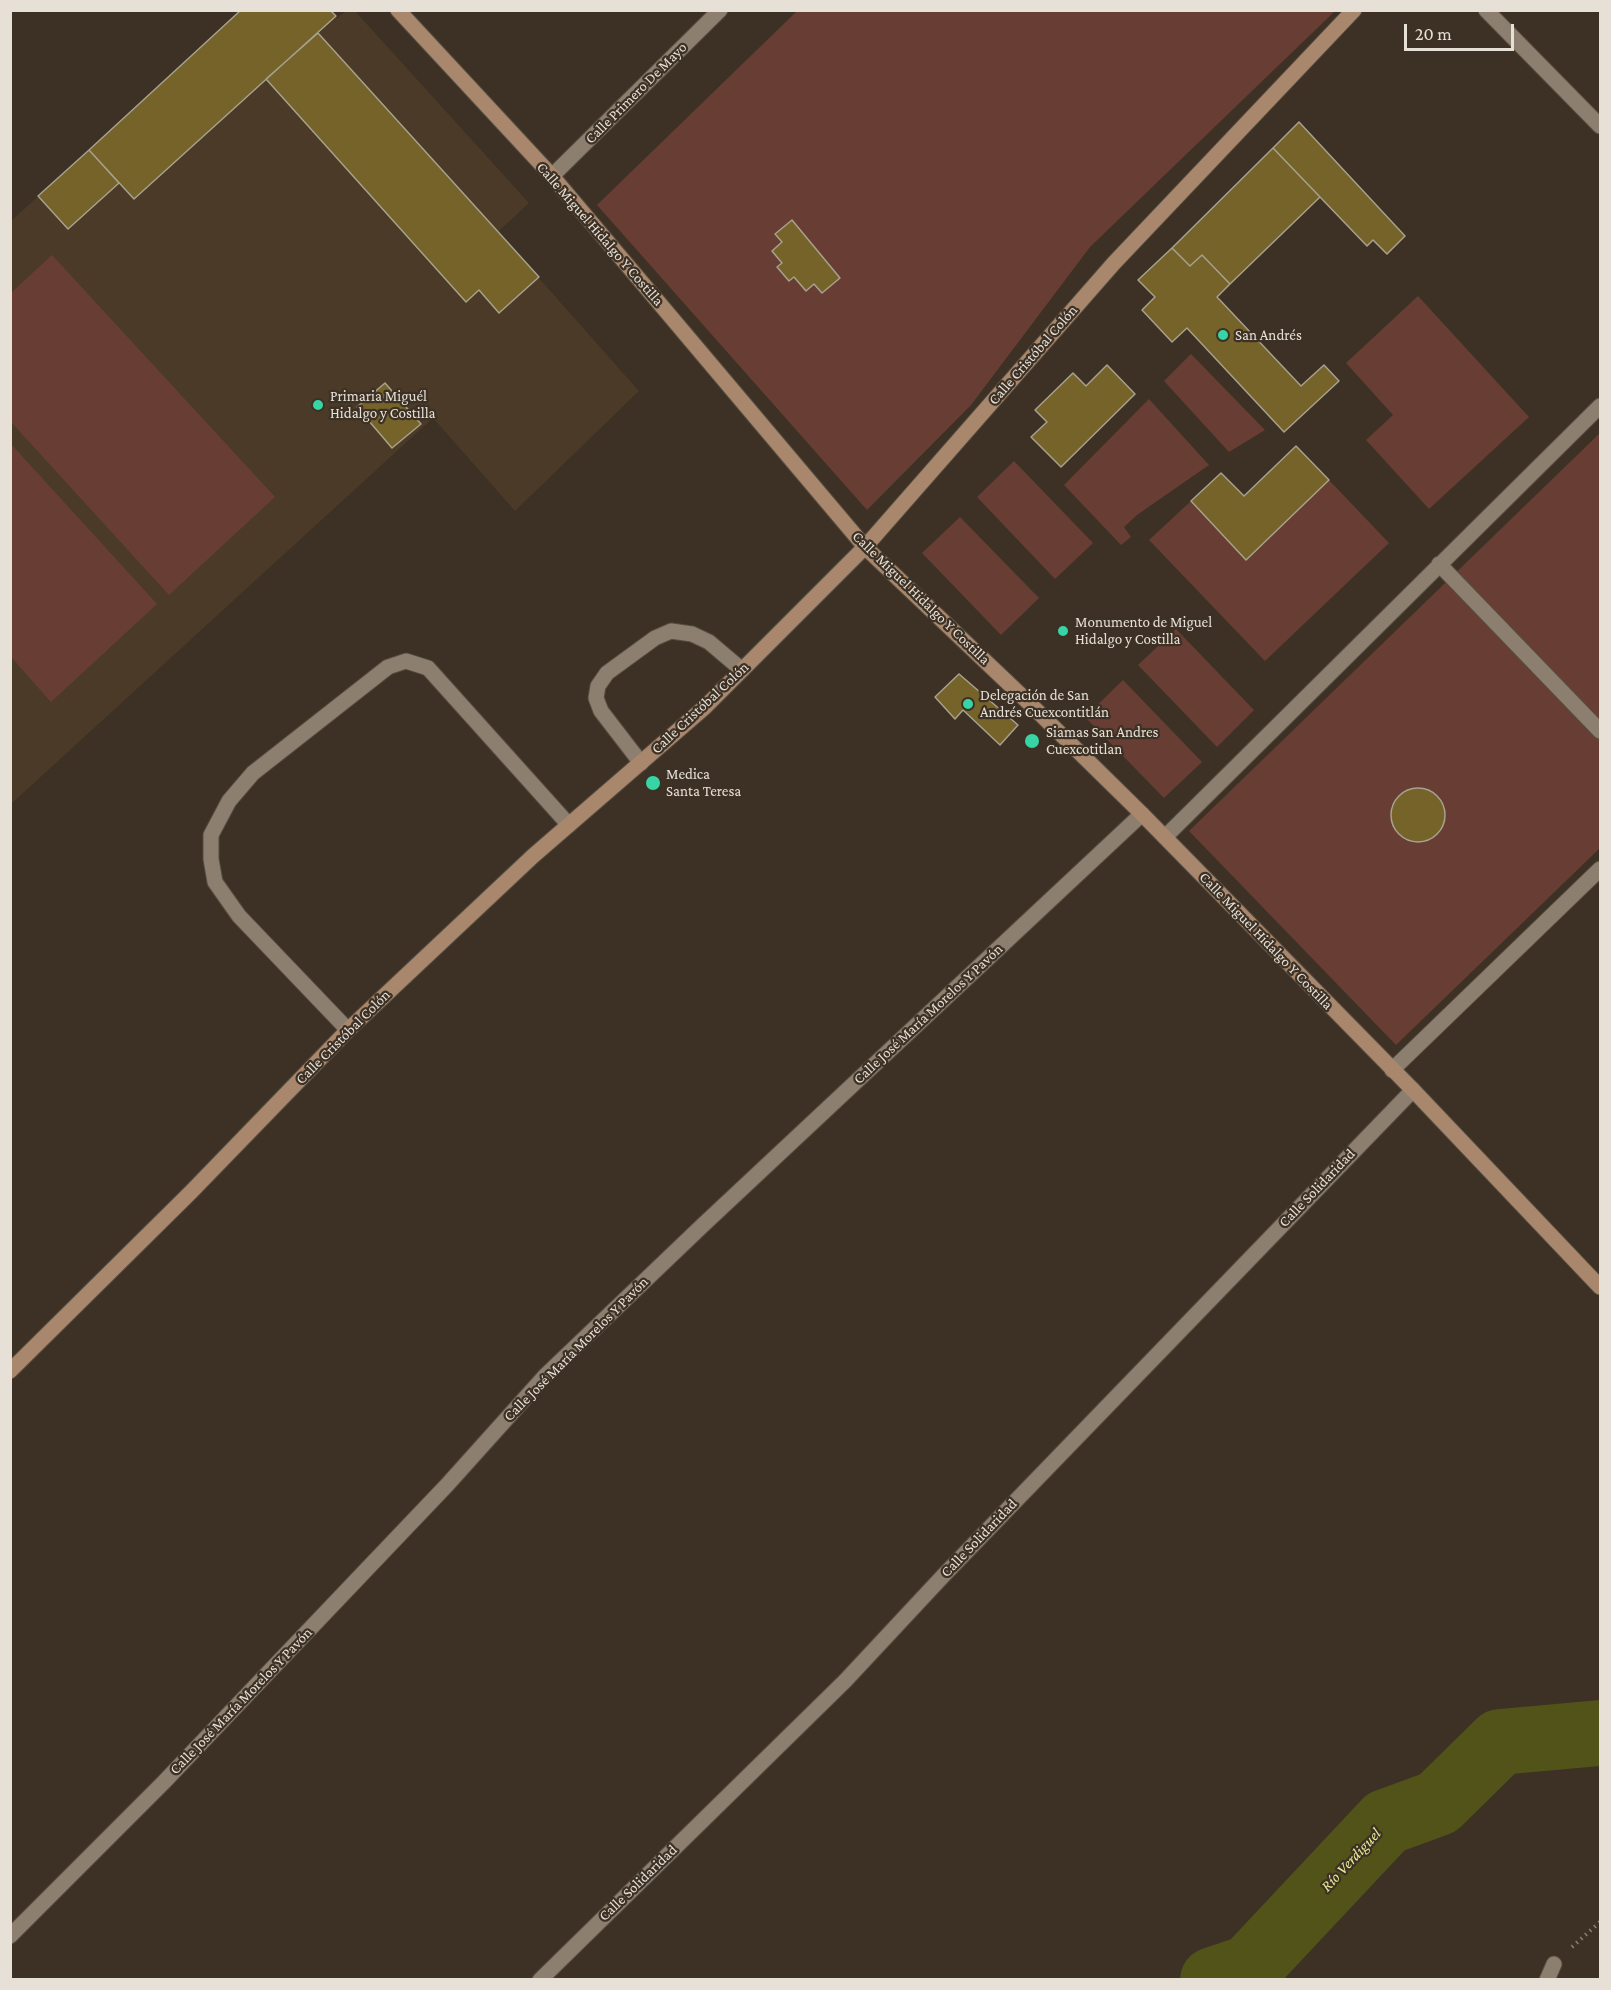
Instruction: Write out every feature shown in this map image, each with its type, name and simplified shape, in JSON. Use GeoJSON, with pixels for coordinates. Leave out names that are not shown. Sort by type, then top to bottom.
{"type":"FeatureCollection","features":[{"type":"Feature","properties":{"kind":"main road","name":"Calle Miguel Hidalgo Y Costilla"},"geometry":{"type":"LineString","coordinates":[[398,10],[552,176],[865,547],[1026,700],[1165,837],[1413,1090],[1600,1287]]}},
{"type":"Feature","properties":{"kind":"main road","name":"Calle Cristóbal Colón"},"geometry":{"type":"LineString","coordinates":[[10,1371],[191,1192],[348,1030],[533,856],[705,707],[865,547],[1114,263],[1354,10]]}},
{"type":"Feature","properties":{"kind":"street","name":"Calle Primero De Mayo"},"geometry":{"type":"LineString","coordinates":[[552,176],[720,10]]}},
{"type":"Feature","properties":{"kind":"street"},"geometry":{"type":"LineString","coordinates":[[1486,10],[1600,126]]}},
{"type":"Feature","properties":{"kind":"street"},"geometry":{"type":"LineString","coordinates":[[1165,837],[1600,406]]}},
{"type":"Feature","properties":{"kind":"street"},"geometry":{"type":"LineString","coordinates":[[1439,564],[1600,730]]}},
{"type":"Feature","properties":{"kind":"street"},"geometry":{"type":"LineString","coordinates":[[641,763],[601,711],[596,698],[598,686],[607,673],[655,638],[671,631],[692,634],[709,642],[742,670]]}},
{"type":"Feature","properties":{"kind":"street"},"geometry":{"type":"LineString","coordinates":[[348,1030],[239,916],[215,882],[211,859],[211,835],[229,801],[253,773],[388,667],[406,661],[428,668],[569,825]]}},
{"type":"Feature","properties":{"kind":"street","name":"Calle José María Morelos Y Pavón"},"geometry":{"type":"LineString","coordinates":[[10,1936],[188,1756],[447,1485],[545,1376],[702,1225],[1142,814]]}},
{"type":"Feature","properties":{"kind":"street"},"geometry":{"type":"LineString","coordinates":[[1392,1070],[1600,868]]}},
{"type":"Feature","properties":{"kind":"street","name":"Calle Solidaridad"},"geometry":{"type":"LineString","coordinates":[[540,1980],[845,1682],[943,1576],[1413,1090]]}},
{"type":"Feature","properties":{"kind":"street"},"geometry":{"type":"LineString","coordinates":[[1548,1980],[1554,1964]]}},
{"type":"Feature","properties":{"kind":"path"},"geometry":{"type":"LineString","coordinates":[[1554,1964],[1600,1923]]}},
{"type":"Feature","properties":{"kind":"shaded area","name":"Primaria Miguél Hidalgo y Costilla"},"geometry":{"type":"Polygon","coordinates":[[[241,11],[330,11],[337,18],[346,11],[355,11],[529,203],[498,232],[639,391],[515,511],[433,418],[11,804],[11,221],[241,11]]]}},
{"type":"Feature","properties":{"kind":"shaded area"},"geometry":{"type":"Polygon","coordinates":[[[797,11],[1335,11],[1090,247],[971,405],[867,510],[597,205],[797,11]]]}},
{"type":"Feature","properties":{"kind":"shaded area"},"geometry":{"type":"Polygon","coordinates":[[[52,255],[275,497],[169,595],[11,422],[11,293],[52,255]]]}},
{"type":"Feature","properties":{"kind":"shaded area"},"geometry":{"type":"Polygon","coordinates":[[[1418,296],[1529,417],[1429,509],[1366,440],[1393,415],[1346,363],[1418,296]]]}},
{"type":"Feature","properties":{"kind":"shaded area"},"geometry":{"type":"Polygon","coordinates":[[[1191,354],[1265,430],[1229,452],[1164,381],[1191,354]]]}},
{"type":"Feature","properties":{"kind":"shaded area"},"geometry":{"type":"Polygon","coordinates":[[[1149,399],[1209,465],[1137,515],[1124,527],[1131,537],[1121,545],[1064,485],[1149,399]]]}},
{"type":"Feature","properties":{"kind":"shaded area"},"geometry":{"type":"Polygon","coordinates":[[[1600,433],[1600,848],[1396,1045],[1189,831],[1600,433]]]}},
{"type":"Feature","properties":{"kind":"shaded area"},"geometry":{"type":"Polygon","coordinates":[[[11,444],[157,604],[51,702],[11,657],[11,444]]]}},
{"type":"Feature","properties":{"kind":"shaded area"},"geometry":{"type":"Polygon","coordinates":[[[1014,461],[1093,543],[1055,579],[977,497],[1014,461]]]}},
{"type":"Feature","properties":{"kind":"shaded area"},"geometry":{"type":"Polygon","coordinates":[[[1329,480],[1389,543],[1265,661],[1149,540],[1191,501],[1246,559],[1329,480]]]}},
{"type":"Feature","properties":{"kind":"shaded area"},"geometry":{"type":"Polygon","coordinates":[[[960,517],[1039,598],[1001,635],[922,553],[960,517]]]}},
{"type":"Feature","properties":{"kind":"shaded area"},"geometry":{"type":"Polygon","coordinates":[[[1176,629],[1254,710],[1217,747],[1138,665],[1176,629]]]}},
{"type":"Feature","properties":{"kind":"shaded area"},"geometry":{"type":"Polygon","coordinates":[[[1123,680],[1202,762],[1164,798],[1085,717],[1123,680]]]}},
{"type":"Feature","properties":{"kind":"building"},"geometry":{"type":"Polygon","coordinates":[[[241,10],[330,10],[336,16],[134,199],[89,150],[241,10]]]}},
{"type":"Feature","properties":{"kind":"building"},"geometry":{"type":"Polygon","coordinates":[[[318,33],[539,277],[499,313],[479,290],[466,302],[266,79],[318,33]]]}},
{"type":"Feature","properties":{"kind":"building"},"geometry":{"type":"Polygon","coordinates":[[[1299,122],[1405,236],[1387,254],[1373,240],[1367,246],[1273,148],[1299,122]]]}},
{"type":"Feature","properties":{"kind":"building"},"geometry":{"type":"Polygon","coordinates":[[[1273,148],[1320,197],[1230,284],[1202,255],[1190,266],[1172,248],[1273,148]]]}},
{"type":"Feature","properties":{"kind":"building"},"geometry":{"type":"Polygon","coordinates":[[[89,150],[119,183],[68,229],[38,196],[89,150]]]}},
{"type":"Feature","properties":{"kind":"building"},"geometry":{"type":"Polygon","coordinates":[[[792,220],[840,278],[822,293],[814,284],[806,291],[794,277],[789,281],[777,267],[782,263],[772,251],[782,242],[775,234],[792,220]]]}},
{"type":"Feature","properties":{"kind":"building","name":"San Andrés"},"geometry":{"type":"Polygon","coordinates":[[[1172,248],[1190,266],[1202,255],[1230,284],[1217,297],[1301,386],[1324,365],[1339,381],[1284,432],[1187,328],[1172,342],[1142,310],[1155,297],[1138,280],[1172,248]]]}},
{"type":"Feature","properties":{"kind":"building"},"geometry":{"type":"Polygon","coordinates":[[[1107,365],[1135,394],[1061,467],[1031,437],[1047,422],[1035,410],[1073,373],[1086,386],[1107,365]]]}},
{"type":"Feature","properties":{"kind":"building"},"geometry":{"type":"Polygon","coordinates":[[[385,383],[421,424],[392,448],[357,407],[385,383]]]}},
{"type":"Feature","properties":{"kind":"building"},"geometry":{"type":"Polygon","coordinates":[[[1296,446],[1329,480],[1246,560],[1191,501],[1221,473],[1244,496],[1296,446]]]}},
{"type":"Feature","properties":{"kind":"building","name":"Delegación de San Andrés Cuexcontitlán"},"geometry":{"type":"Polygon","coordinates":[[[959,674],[1018,725],[1000,745],[963,710],[955,719],[935,697],[959,674]]]}},
{"type":"Feature","properties":{"kind":"building"},"geometry":{"type":"Polygon","coordinates":[[[1413,788],[1423,788],[1433,792],[1441,800],[1445,815],[1441,830],[1433,838],[1423,842],[1413,842],[1403,838],[1395,830],[1391,820],[1391,810],[1395,800],[1403,792],[1413,788]]]}},
{"type":"Feature","properties":{"kind":"waterway","name":"Río Verdiguel"},"geometry":{"type":"LineString","coordinates":[[1213,1980],[1249,1968],[1386,1822],[1438,1803],[1500,1742],[1600,1733]]}},
{"type":"Feature","properties":{"kind":"place","name":"San Andrés"},"geometry":{"type":"Point","coordinates":[1223,335]}},
{"type":"Feature","properties":{"kind":"place","name":"Primaria Miguél Hidalgo y Costilla"},"geometry":{"type":"Point","coordinates":[318,405]}},
{"type":"Feature","properties":{"kind":"place","name":"Monumento de Miguel Hidalgo y Costilla"},"geometry":{"type":"Point","coordinates":[1063,631]}},
{"type":"Feature","properties":{"kind":"place","name":"Delegación de San Andrés Cuexcontitlán"},"geometry":{"type":"Point","coordinates":[968,704]}},
{"type":"Feature","properties":{"kind":"place","name":"Siamas San Andres Cuexcotitlan"},"geometry":{"type":"Point","coordinates":[1032,741]}},
{"type":"Feature","properties":{"kind":"place","name":"Medica Santa Teresa"},"geometry":{"type":"Point","coordinates":[653,783]}}]}
